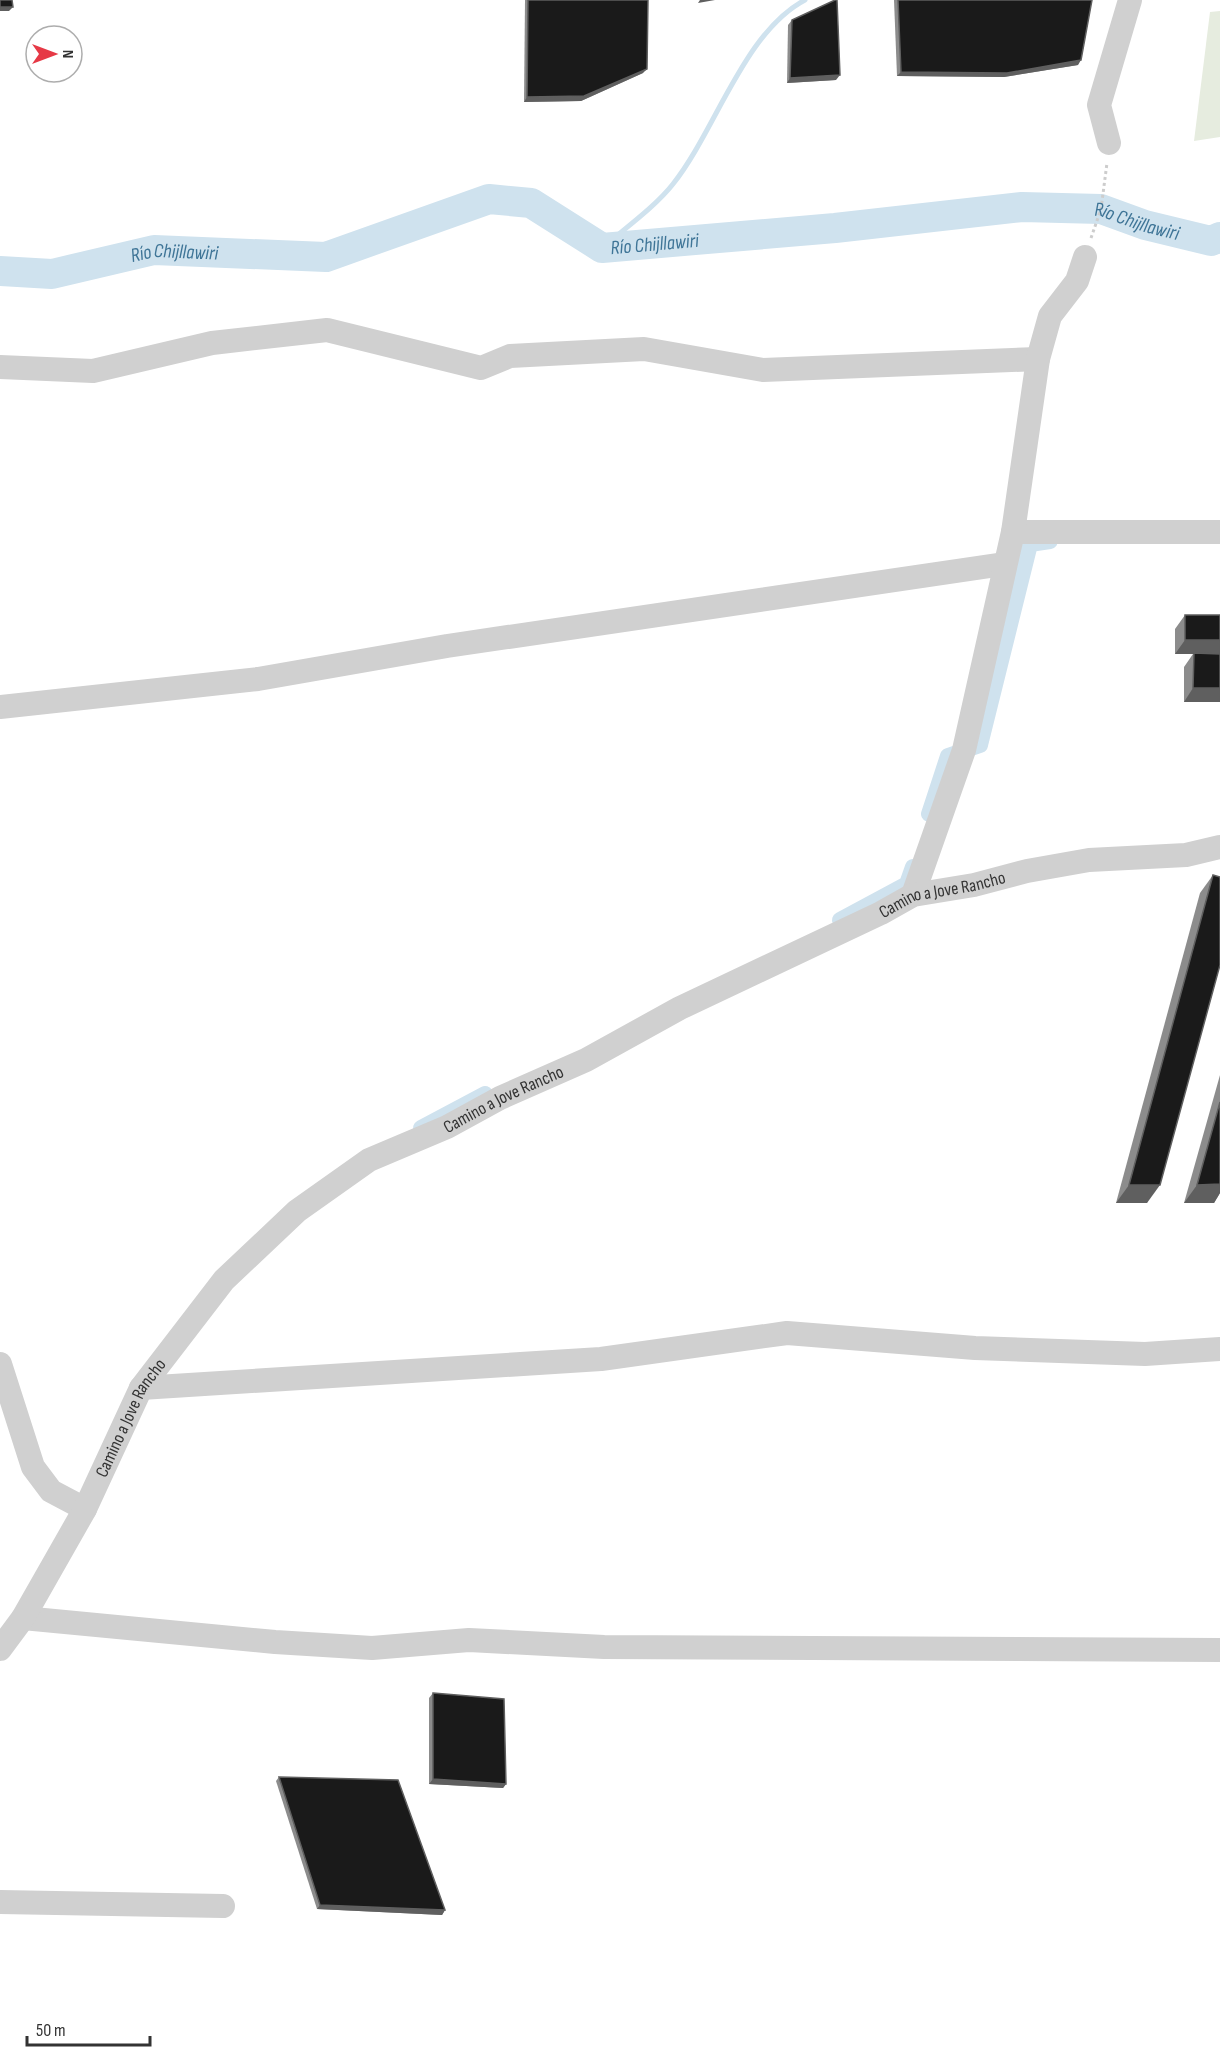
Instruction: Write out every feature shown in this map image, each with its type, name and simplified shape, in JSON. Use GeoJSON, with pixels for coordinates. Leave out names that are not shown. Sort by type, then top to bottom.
{"type":"FeatureCollection","features":[{"type":"Feature","properties":{"kind":"street"},"geometry":{"type":"LineString","coordinates":[[1110,143],[1099,105],[1130,0]]}},
{"type":"Feature","properties":{"kind":"street"},"geometry":{"type":"LineString","coordinates":[[913,895],[964,750],[1013,532],[1038,359],[1050,316],[1077,281],[1085,257]]}},
{"type":"Feature","properties":{"kind":"street"},"geometry":{"type":"LineString","coordinates":[[0,367],[93,371],[212,343],[327,330],[481,368],[510,356],[644,349],[763,370],[1038,359]]}},
{"type":"Feature","properties":{"kind":"street"},"geometry":{"type":"LineString","coordinates":[[1013,532],[1220,532]]}},
{"type":"Feature","properties":{"kind":"street"},"geometry":{"type":"LineString","coordinates":[[0,707],[258,679],[447,646],[1004,564]]}},
{"type":"Feature","properties":{"kind":"street","name":"Camino a Jove Rancho"},"geometry":{"type":"LineString","coordinates":[[0,1649],[23,1618],[85,1509],[141,1388],[224,1280],[297,1211],[369,1160],[447,1127],[501,1098],[586,1060],[680,1008],[881,913],[913,895],[974,885],[1027,871],[1089,860],[1186,855],[1220,847]]}},
{"type":"Feature","properties":{"kind":"street"},"geometry":{"type":"LineString","coordinates":[[141,1388],[601,1359],[787,1333],[975,1347],[1145,1354],[1220,1349]]}},
{"type":"Feature","properties":{"kind":"street"},"geometry":{"type":"LineString","coordinates":[[0,1364],[33,1467],[51,1491],[85,1509]]}},
{"type":"Feature","properties":{"kind":"street"},"geometry":{"type":"LineString","coordinates":[[23,1618],[275,1642],[372,1648],[469,1640],[604,1647],[1220,1650]]}},
{"type":"Feature","properties":{"kind":"street"},"geometry":{"type":"LineString","coordinates":[[0,1902],[223,1906]]}},
{"type":"Feature","properties":{"kind":"path"},"geometry":{"type":"LineString","coordinates":[[1085,257],[1101,210],[1110,143]]}},
{"type":"Feature","properties":{"kind":"shaded area"},"geometry":{"type":"Polygon","coordinates":[[[1220,11],[1220,137],[1194,141],[1210,12],[1220,11]]]}},
{"type":"Feature","properties":{"kind":"building"},"geometry":{"type":"Polygon","coordinates":[[[0,0],[12,0],[13,7],[0,7],[0,0]]]}},
{"type":"Feature","properties":{"kind":"building"},"geometry":{"type":"Polygon","coordinates":[[[528,0],[648,0],[647,69],[584,96],[527,97],[528,0]]]}},
{"type":"Feature","properties":{"kind":"building"},"geometry":{"type":"Polygon","coordinates":[[[837,0],[840,75],[790,78],[792,20],[837,0]]]}},
{"type":"Feature","properties":{"kind":"building"},"geometry":{"type":"Polygon","coordinates":[[[898,0],[1092,0],[1081,60],[1007,73],[901,72],[898,0]]]}},
{"type":"Feature","properties":{"kind":"building"},"geometry":{"type":"Polygon","coordinates":[[[1185,615],[1220,615],[1220,640],[1185,640],[1185,615]]]}},
{"type":"Feature","properties":{"kind":"building"},"geometry":{"type":"Polygon","coordinates":[[[1194,653],[1220,654],[1220,688],[1193,688],[1194,653]]]}},
{"type":"Feature","properties":{"kind":"building"},"geometry":{"type":"Polygon","coordinates":[[[1213,875],[1220,877],[1220,965],[1160,1185],[1129,1185],[1213,875]]]}},
{"type":"Feature","properties":{"kind":"building"},"geometry":{"type":"Polygon","coordinates":[[[1220,1102],[1220,1184],[1197,1185],[1220,1102]]]}},
{"type":"Feature","properties":{"kind":"building"},"geometry":{"type":"Polygon","coordinates":[[[433,1693],[504,1699],[506,1784],[433,1779],[433,1693]]]}},
{"type":"Feature","properties":{"kind":"building"},"geometry":{"type":"Polygon","coordinates":[[[279,1777],[398,1780],[445,1910],[320,1905],[279,1777]]]}},
{"type":"Feature","properties":{"kind":"waterway"},"geometry":{"type":"LineString","coordinates":[[602,248],[666,193],[689,162],[748,58],[784,15],[805,0]]}},
{"type":"Feature","properties":{"kind":"waterway","name":"Río Chijllawiri"},"geometry":{"type":"LineString","coordinates":[[0,271],[52,274],[154,250],[326,257],[489,199],[531,203],[602,248],[835,228],[1022,207],[1101,209],[1145,225],[1211,241],[1220,237]]}},
{"type":"Feature","properties":{"kind":"waterway"},"geometry":{"type":"LineString","coordinates":[[1211,241],[1220,251]]}},
{"type":"Feature","properties":{"kind":"waterway"},"geometry":{"type":"LineString","coordinates":[[929,814],[948,756],[980,745],[1030,544],[1050,541]]}},
{"type":"Feature","properties":{"kind":"waterway"},"geometry":{"type":"LineString","coordinates":[[840,920],[907,884],[913,867]]}},
{"type":"Feature","properties":{"kind":"waterway"},"geometry":{"type":"LineString","coordinates":[[421,1128],[485,1094]]}}]}
